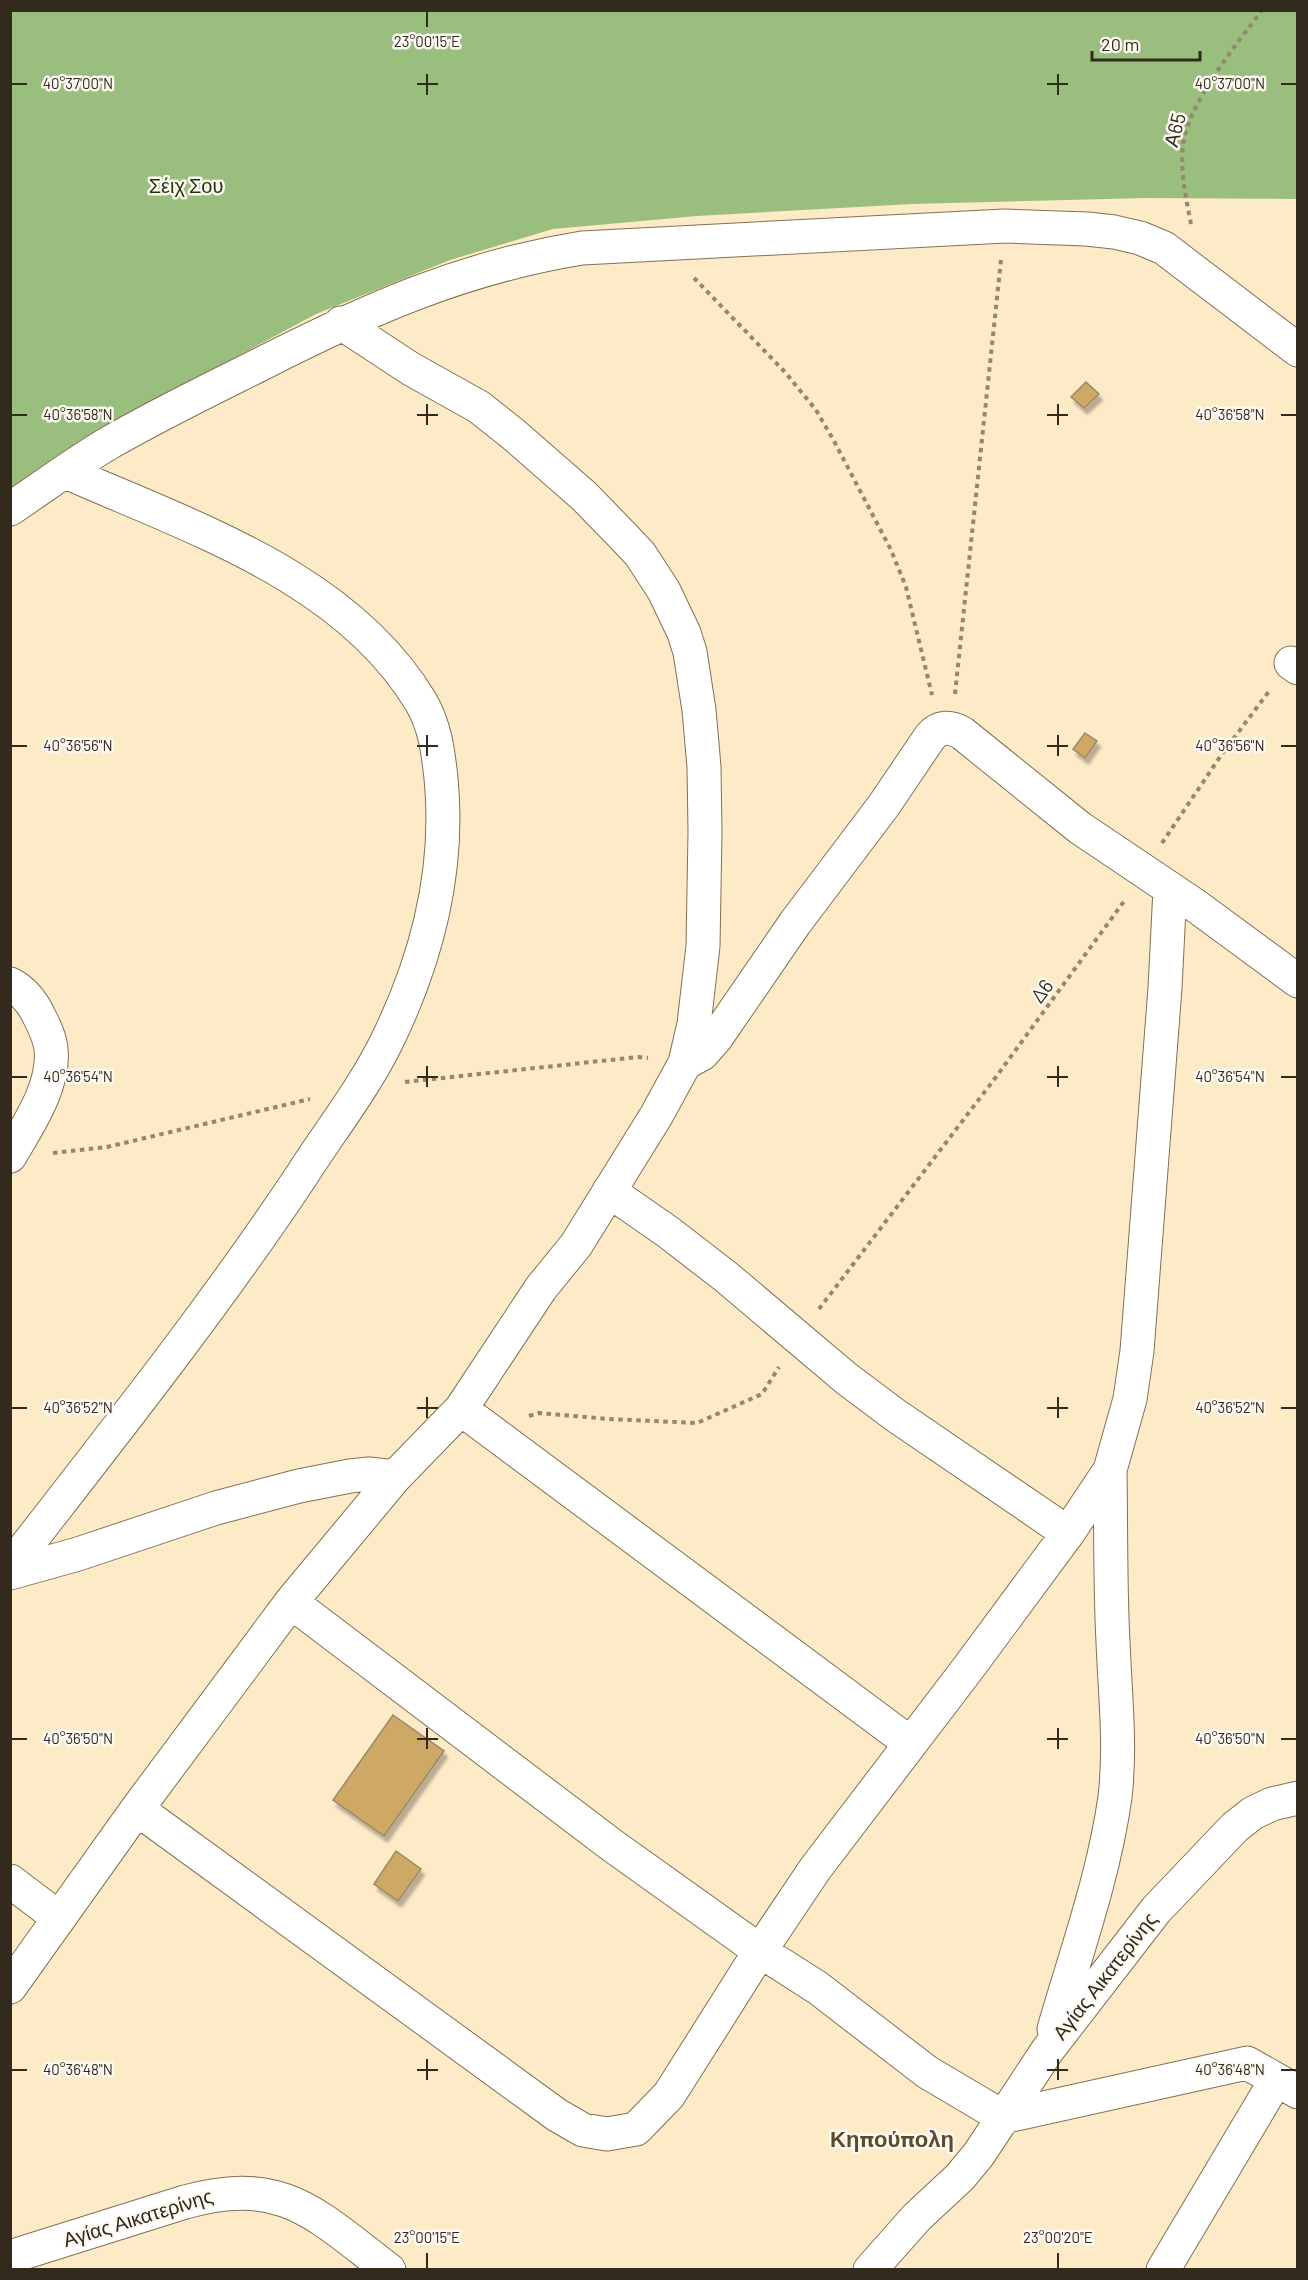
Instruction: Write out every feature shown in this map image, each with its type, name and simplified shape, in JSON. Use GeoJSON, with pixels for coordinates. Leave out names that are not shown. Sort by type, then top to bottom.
{"type":"FeatureCollection","features":[{"type":"Feature","properties":{"kind":"street"},"geometry":{"type":"LineString","coordinates":[[10,509],[108,444],[165,412],[341,323],[388,302],[494,266],[522,258],[582,248],[1005,226],[1087,229],[1140,237],[1164,248],[1298,350]]}},
{"type":"Feature","properties":{"kind":"street"},"geometry":{"type":"LineString","coordinates":[[10,1987],[137,1809],[291,1602],[394,1477],[473,1418],[505,1339],[541,1288],[576,1245],[662,1107],[685,1063],[694,1024],[703,946],[704,767],[699,710],[690,652],[684,633],[664,591],[640,554],[584,496],[543,459],[479,407],[411,369],[341,323]]}},
{"type":"Feature","properties":{"kind":"street"},"geometry":{"type":"LineString","coordinates":[[10,1567],[131,1411],[267,1226],[385,1045],[406,999],[439,890],[444,814],[434,733],[421,703],[390,660],[358,626],[317,594],[273,565],[66,472]]}},
{"type":"Feature","properties":{"kind":"street"},"geometry":{"type":"LineString","coordinates":[[685,1063],[702,1054],[716,1038],[795,923],[884,805],[930,737],[945,728],[970,739],[1073,823],[1298,981]]}},
{"type":"Feature","properties":{"kind":"street"},"geometry":{"type":"LineString","coordinates":[[1047,2051],[1097,1883],[1115,1795],[1118,1734],[1113,1641],[1110,1470],[1130,1399],[1137,1352],[1164,1011],[1157,880]]}},
{"type":"Feature","properties":{"kind":"street"},"geometry":{"type":"LineString","coordinates":[[10,984],[18,987],[35,1008],[49,1037],[51,1063],[46,1086],[10,1156]]}},
{"type":"Feature","properties":{"kind":"street"},"geometry":{"type":"LineString","coordinates":[[609,1191],[687,1247],[847,1379],[895,1415],[1068,1533]]}},
{"type":"Feature","properties":{"kind":"street"},"geometry":{"type":"LineString","coordinates":[[473,1418],[910,1743]]}},
{"type":"Feature","properties":{"kind":"street"},"geometry":{"type":"LineString","coordinates":[[137,1809],[557,2115],[583,2130],[607,2134],[636,2129],[669,2096],[760,1951],[815,1869],[1068,1533],[1110,1470]]}},
{"type":"Feature","properties":{"kind":"street"},"geometry":{"type":"LineString","coordinates":[[10,1573],[78,1554],[216,1508],[299,1486],[369,1474],[394,1477]]}},
{"type":"Feature","properties":{"kind":"street"},"geometry":{"type":"LineString","coordinates":[[291,1602],[613,1846],[760,1951],[818,1988],[927,2072],[1003,2117],[1246,2063],[1287,2086],[1163,2270]]}},
{"type":"Feature","properties":{"kind":"street","name":"Αγίας Αικατερίνης"},"geometry":{"type":"LineString","coordinates":[[870,2270],[916,2217],[960,2176],[979,2154],[1047,2051],[1156,1910],[1235,1827],[1253,1813],[1272,1804],[1298,1798]]}},
{"type":"Feature","properties":{"kind":"street"},"geometry":{"type":"LineString","coordinates":[[10,1881],[59,1918]]}},
{"type":"Feature","properties":{"kind":"street","name":"Αγίας Αικατερίνης"},"geometry":{"type":"LineString","coordinates":[[10,2257],[193,2199],[246,2191],[280,2197],[301,2206],[388,2270]]}},
{"type":"Feature","properties":{"kind":"path","name":"Α65"},"geometry":{"type":"LineString","coordinates":[[1200,277],[1185,190],[1184,143],[1190,123],[1204,94],[1262,10]]}},
{"type":"Feature","properties":{"kind":"path"},"geometry":{"type":"LineString","coordinates":[[945,728],[1005,226]]}},
{"type":"Feature","properties":{"kind":"path"},"geometry":{"type":"LineString","coordinates":[[660,243],[785,372],[816,410],[891,550],[906,587],[945,728]]}},
{"type":"Feature","properties":{"kind":"path","name":"Δ6"},"geometry":{"type":"LineString","coordinates":[[473,1418],[539,1413],[697,1423],[762,1394],[798,1337],[1114,917],[1157,880],[1222,754],[1294,665]]}},
{"type":"Feature","properties":{"kind":"green space","name":"Σέιχ Σου"},"geometry":{"type":"Polygon","coordinates":[[[11,11],[1297,11],[1297,199],[1146,198],[912,204],[697,216],[553,229],[450,260],[316,314],[81,440],[11,488],[11,11]]]}},
{"type":"Feature","properties":{"kind":"building"},"geometry":{"type":"Polygon","coordinates":[[[1086,382],[1099,394],[1084,408],[1071,397],[1086,382]]]}},
{"type":"Feature","properties":{"kind":"building"},"geometry":{"type":"Polygon","coordinates":[[[1085,733],[1097,741],[1085,758],[1073,749],[1085,733]]]}},
{"type":"Feature","properties":{"kind":"building"},"geometry":{"type":"Polygon","coordinates":[[[393,1715],[444,1751],[384,1836],[333,1800],[393,1715]]]}},
{"type":"Feature","properties":{"kind":"building"},"geometry":{"type":"Polygon","coordinates":[[[396,1851],[421,1869],[398,1901],[374,1884],[396,1851]]]}},
{"type":"Feature","properties":{"kind":"district","name":"Κηπούπολη"},"geometry":{"type":"Point","coordinates":[892,2139]}}]}
